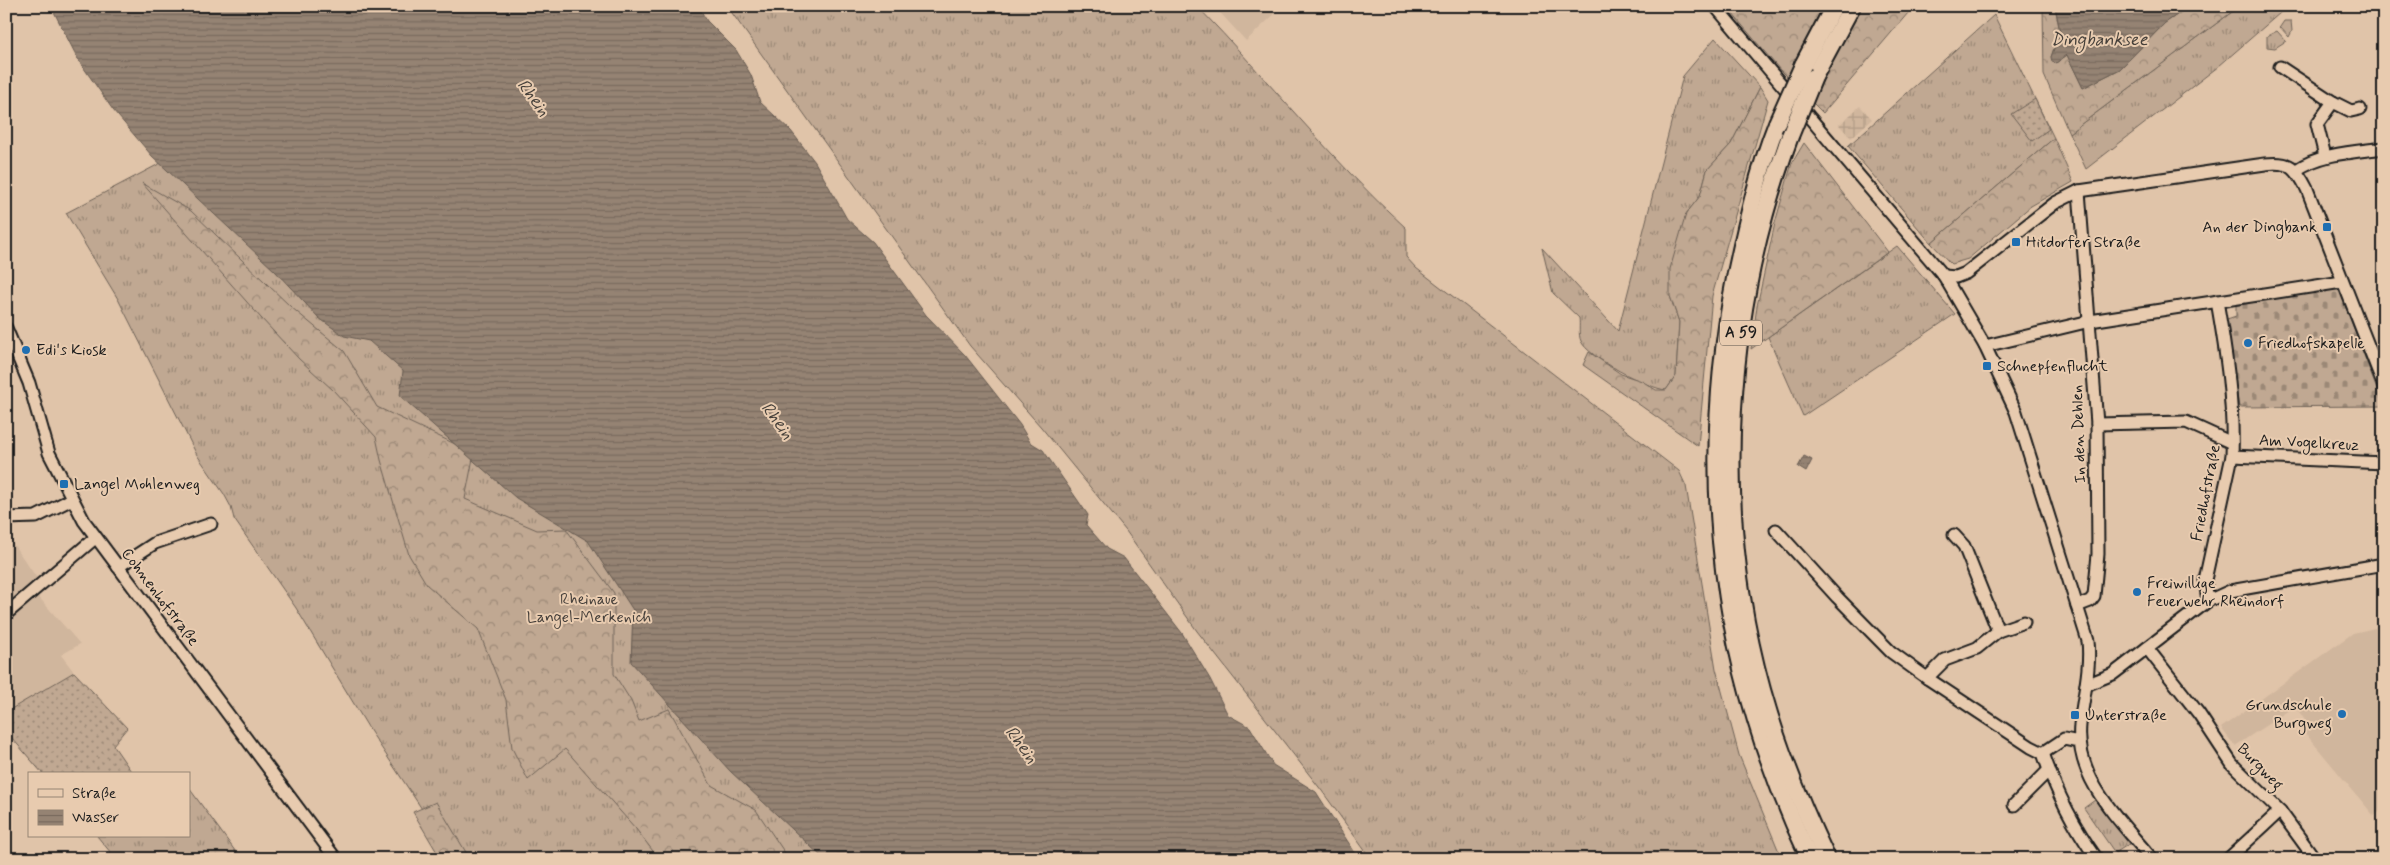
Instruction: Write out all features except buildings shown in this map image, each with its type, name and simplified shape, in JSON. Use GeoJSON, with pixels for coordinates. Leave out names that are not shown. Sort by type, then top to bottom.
{"type":"FeatureCollection","features":[{"type":"Feature","properties":{"kind":"highway","name":"A 59"},"geometry":{"type":"LineString","coordinates":[[1826,859],[1796,790],[1762,690],[1741,591],[1732,497],[1736,361],[1767,203],[1790,136],[1809,71],[1834,6]]}},
{"type":"Feature","properties":{"kind":"highway","name":"A 59"},"geometry":{"type":"LineString","coordinates":[[1810,859],[1788,812],[1749,698],[1736,646],[1724,578],[1716,480],[1719,384],[1727,320],[1752,200],[1768,147],[1778,123],[1809,71],[1852,6]]}},
{"type":"Feature","properties":{"kind":"street"},"geometry":{"type":"LineString","coordinates":[[1715,6],[1944,276],[1985,346],[2016,412],[2088,641],[2090,656],[2080,742],[2084,763],[2094,788],[2152,859]]}},
{"type":"Feature","properties":{"kind":"street"},"geometry":{"type":"LineString","coordinates":[[2280,67],[2310,82],[2333,102],[2351,111],[2360,109]]}},
{"type":"Feature","properties":{"kind":"street"},"geometry":{"type":"LineString","coordinates":[[2325,156],[2317,124],[2333,102]]}},
{"type":"Feature","properties":{"kind":"street"},"geometry":{"type":"LineString","coordinates":[[2296,170],[2310,161],[2325,156],[2384,148]]}},
{"type":"Feature","properties":{"kind":"street"},"geometry":{"type":"LineString","coordinates":[[1944,276],[1956,277],[1966,273],[2055,204],[2079,191],[2270,163],[2284,164],[2296,170],[2307,189],[2384,386]]}},
{"type":"Feature","properties":{"kind":"street","name":"In den Dehlen"},"geometry":{"type":"LineString","coordinates":[[2077,606],[2090,601],[2094,596],[2098,554],[2097,424],[2079,191]]}},
{"type":"Feature","properties":{"kind":"street"},"geometry":{"type":"LineString","coordinates":[[1985,346],[2090,321],[2342,282]]}},
{"type":"Feature","properties":{"kind":"street","name":"Friedhofstraße"},"geometry":{"type":"LineString","coordinates":[[2208,601],[2205,580],[2232,456],[2232,409],[2226,353],[2217,301]]}},
{"type":"Feature","properties":{"kind":"street","name":"Cohnenhofstraße"},"geometry":{"type":"LineString","coordinates":[[6,328],[29,383],[50,453],[72,498],[95,538],[336,859]]}},
{"type":"Feature","properties":{"kind":"street"},"geometry":{"type":"LineString","coordinates":[[2097,424],[2186,422],[2232,443]]}},
{"type":"Feature","properties":{"kind":"street","name":"Am Vogelkreuz"},"geometry":{"type":"LineString","coordinates":[[2232,456],[2384,463]]}},
{"type":"Feature","properties":{"kind":"street"},"geometry":{"type":"LineString","coordinates":[[6,518],[36,517],[72,498]]}},
{"type":"Feature","properties":{"kind":"street"},"geometry":{"type":"LineString","coordinates":[[118,567],[155,543],[211,524]]}},
{"type":"Feature","properties":{"kind":"street"},"geometry":{"type":"LineString","coordinates":[[1776,530],[1837,597],[1891,652],[1926,678],[2043,753],[2049,770],[2074,820],[2097,859]]}},
{"type":"Feature","properties":{"kind":"street"},"geometry":{"type":"LineString","coordinates":[[1954,535],[1964,546],[1998,631]]}},
{"type":"Feature","properties":{"kind":"street"},"geometry":{"type":"LineString","coordinates":[[6,614],[95,538]]}},
{"type":"Feature","properties":{"kind":"street"},"geometry":{"type":"LineString","coordinates":[[2086,685],[2113,674],[2208,601],[2230,591],[2384,564]]}},
{"type":"Feature","properties":{"kind":"street"},"geometry":{"type":"LineString","coordinates":[[1926,678],[1945,660],[1977,648],[1998,631],[2024,622]]}},
{"type":"Feature","properties":{"kind":"street","name":"Burgweg"},"geometry":{"type":"LineString","coordinates":[[2147,648],[2199,714],[2232,764],[2280,811],[2315,859]]}},
{"type":"Feature","properties":{"kind":"street"},"geometry":{"type":"LineString","coordinates":[[2043,753],[2064,739],[2080,742]]}},
{"type":"Feature","properties":{"kind":"street"},"geometry":{"type":"LineString","coordinates":[[2014,805],[2049,770]]}},
{"type":"Feature","properties":{"kind":"street"},"geometry":{"type":"LineString","coordinates":[[2228,859],[2280,811]]}},
{"type":"Feature","properties":{"kind":"shaded area"},"geometry":{"type":"Polygon","coordinates":[[[1214,6],[1283,6],[1246,41],[1214,6]]]}},
{"type":"Feature","properties":{"kind":"shaded area"},"geometry":{"type":"Polygon","coordinates":[[[1860,106],[1872,119],[1851,138],[1839,125],[1860,106]]]}},
{"type":"Feature","properties":{"kind":"shaded area"},"geometry":{"type":"Polygon","coordinates":[[[6,534],[39,581],[6,610],[6,534]]]}},
{"type":"Feature","properties":{"kind":"shaded area"},"geometry":{"type":"Polygon","coordinates":[[[36,594],[80,644],[61,655],[74,672],[6,712],[6,622],[36,594]]]}},
{"type":"Feature","properties":{"kind":"shaded area","name":"Grundschule Burgweg"},"geometry":{"type":"Polygon","coordinates":[[[2384,626],[2384,808],[2374,816],[2301,728],[2307,723],[2295,706],[2235,746],[2221,728],[2353,633],[2384,626]]]}},
{"type":"Feature","properties":{"kind":"green space"},"geometry":{"type":"Polygon","coordinates":[[[727,6],[1197,6],[1352,175],[1406,228],[1406,257],[1416,268],[1679,471],[1686,486],[1716,669],[1739,755],[1782,859],[1371,859],[1322,791],[1197,631],[1126,531],[1041,427],[970,346],[727,6]]]}},
{"type":"Feature","properties":{"kind":"green space"},"geometry":{"type":"Polygon","coordinates":[[[1726,6],[1914,6],[1823,113],[1780,70],[1726,6]]]}},
{"type":"Feature","properties":{"kind":"green space"},"geometry":{"type":"Polygon","coordinates":[[[2043,6],[2055,6],[2060,32],[2051,57],[2056,63],[2067,55],[2083,88],[2120,69],[2165,23],[2190,6],[2240,6],[2069,133],[2044,75],[2043,6]]]}},
{"type":"Feature","properties":{"kind":"green space"},"geometry":{"type":"Polygon","coordinates":[[[2240,6],[2288,6],[2219,66],[2086,169],[2069,133],[2240,6]]]}},
{"type":"Feature","properties":{"kind":"green space"},"geometry":{"type":"Polygon","coordinates":[[[1994,15],[2054,138],[1931,243],[1848,146],[1994,15]]]}},
{"type":"Feature","properties":{"kind":"green space"},"geometry":{"type":"Polygon","coordinates":[[[2284,21],[2291,21],[2292,31],[2289,37],[2280,27],[2284,21]]]}},
{"type":"Feature","properties":{"kind":"green space"},"geometry":{"type":"Polygon","coordinates":[[[2277,31],[2286,41],[2275,48],[2267,47],[2267,36],[2277,31]]]}},
{"type":"Feature","properties":{"kind":"green space"},"geometry":{"type":"Polygon","coordinates":[[[1715,38],[1760,87],[1731,144],[1707,170],[1700,196],[1686,214],[1670,296],[1679,322],[1676,376],[1666,390],[1647,384],[1620,371],[1586,348],[1580,339],[1579,318],[1553,293],[1542,248],[1618,331],[1683,76],[1715,38]]]}},
{"type":"Feature","properties":{"kind":"green space"},"geometry":{"type":"Polygon","coordinates":[[[1760,87],[1768,100],[1712,296],[1698,446],[1583,365],[1589,352],[1621,374],[1642,381],[1656,390],[1666,390],[1676,376],[1679,322],[1670,296],[1670,269],[1686,214],[1700,196],[1707,170],[1731,144],[1760,87]]]}},
{"type":"Feature","properties":{"kind":"green space"},"geometry":{"type":"Polygon","coordinates":[[[2035,99],[2049,129],[2032,141],[2011,114],[2035,99]]]}},
{"type":"Feature","properties":{"kind":"green space","name":"Rheinaue Langel-Merkenich"},"geometry":{"type":"Polygon","coordinates":[[[269,106],[1092,859],[455,859],[371,732],[296,608],[234,519],[231,507],[197,455],[118,299],[66,213],[269,106]]]}},
{"type":"Feature","properties":{"kind":"green space"},"geometry":{"type":"Polygon","coordinates":[[[2054,138],[2073,182],[2031,206],[1968,259],[1951,264],[1931,243],[2054,138]]]}},
{"type":"Feature","properties":{"kind":"green space"},"geometry":{"type":"Polygon","coordinates":[[[1804,143],[1888,252],[1751,349],[1757,306],[1775,223],[1792,163],[1804,143]]]}},
{"type":"Feature","properties":{"kind":"green space"},"geometry":{"type":"Polygon","coordinates":[[[142,183],[191,211],[291,307],[344,351],[377,407],[474,453],[465,499],[537,530],[566,529],[614,593],[614,674],[631,701],[639,721],[669,709],[711,785],[756,810],[789,859],[659,859],[636,829],[565,749],[528,780],[512,748],[506,700],[478,629],[427,585],[409,555],[376,437],[333,390],[299,359],[261,318],[142,183]]]}},
{"type":"Feature","properties":{"kind":"green space"},"geometry":{"type":"Polygon","coordinates":[[[1897,246],[1955,314],[1803,416],[1768,337],[1897,246]]]}},
{"type":"Feature","properties":{"kind":"green space"},"geometry":{"type":"Polygon","coordinates":[[[2338,286],[2383,406],[2239,407],[2224,320],[2236,316],[2236,302],[2338,286]]]}},
{"type":"Feature","properties":{"kind":"green space"},"geometry":{"type":"Polygon","coordinates":[[[74,672],[127,728],[113,745],[132,772],[41,772],[6,731],[6,712],[74,672]]]}},
{"type":"Feature","properties":{"kind":"green space"},"geometry":{"type":"Polygon","coordinates":[[[190,789],[241,859],[116,859],[99,838],[190,838],[190,789]]]}},
{"type":"Feature","properties":{"kind":"green space"},"geometry":{"type":"Polygon","coordinates":[[[2095,800],[2129,844],[2115,853],[2084,808],[2095,800]]]}},
{"type":"Feature","properties":{"kind":"green space"},"geometry":{"type":"Polygon","coordinates":[[[436,802],[470,859],[441,859],[413,812],[436,802]]]}},
{"type":"Feature","properties":{"kind":"water","name":"Rhein"},"geometry":{"type":"Polygon","coordinates":[[[51,6],[698,6],[707,21],[736,50],[751,75],[760,102],[791,131],[815,162],[847,219],[873,242],[926,315],[965,355],[1020,425],[1030,442],[1043,450],[1088,515],[1086,525],[1107,549],[1124,558],[1182,633],[1210,679],[1228,715],[1250,727],[1273,765],[1316,792],[1359,859],[824,859],[730,771],[631,662],[633,610],[588,541],[516,498],[400,396],[403,371],[369,341],[344,336],[319,318],[275,271],[152,156],[113,110],[79,61],[51,6]]]}},
{"type":"Feature","properties":{"kind":"water","name":"Dingbanksee"},"geometry":{"type":"Polygon","coordinates":[[[2055,6],[2190,6],[2165,23],[2120,69],[2083,88],[2067,55],[2056,63],[2052,62],[2051,57],[2060,32],[2055,6]]]}},
{"type":"Feature","properties":{"kind":"water"},"geometry":{"type":"Polygon","coordinates":[[[1804,456],[1812,460],[1806,472],[1798,467],[1804,456]]]}},
{"type":"Feature","properties":{"kind":"place","name":"An der Dingbank"},"geometry":{"type":"Point","coordinates":[2327,227]}},
{"type":"Feature","properties":{"kind":"place","name":"Hitdorfer Straße"},"geometry":{"type":"Point","coordinates":[2016,242]}},
{"type":"Feature","properties":{"kind":"place","name":"Friedhofskapelle"},"geometry":{"type":"Point","coordinates":[2248,343]}},
{"type":"Feature","properties":{"kind":"place","name":"Edi's Kiosk"},"geometry":{"type":"Point","coordinates":[26,350]}},
{"type":"Feature","properties":{"kind":"place","name":"Schnepfenflucht"},"geometry":{"type":"Point","coordinates":[1987,366]}},
{"type":"Feature","properties":{"kind":"place","name":"Langel Mohlenweg"},"geometry":{"type":"Point","coordinates":[64,484]}},
{"type":"Feature","properties":{"kind":"place","name":"Freiwillige Feuerwehr Rheindorf"},"geometry":{"type":"Point","coordinates":[2137,592]}},
{"type":"Feature","properties":{"kind":"place","name":"Grundschule Burgweg"},"geometry":{"type":"Point","coordinates":[2342,714]}},
{"type":"Feature","properties":{"kind":"place","name":"Unterstraße"},"geometry":{"type":"Point","coordinates":[2075,715]}}]}
